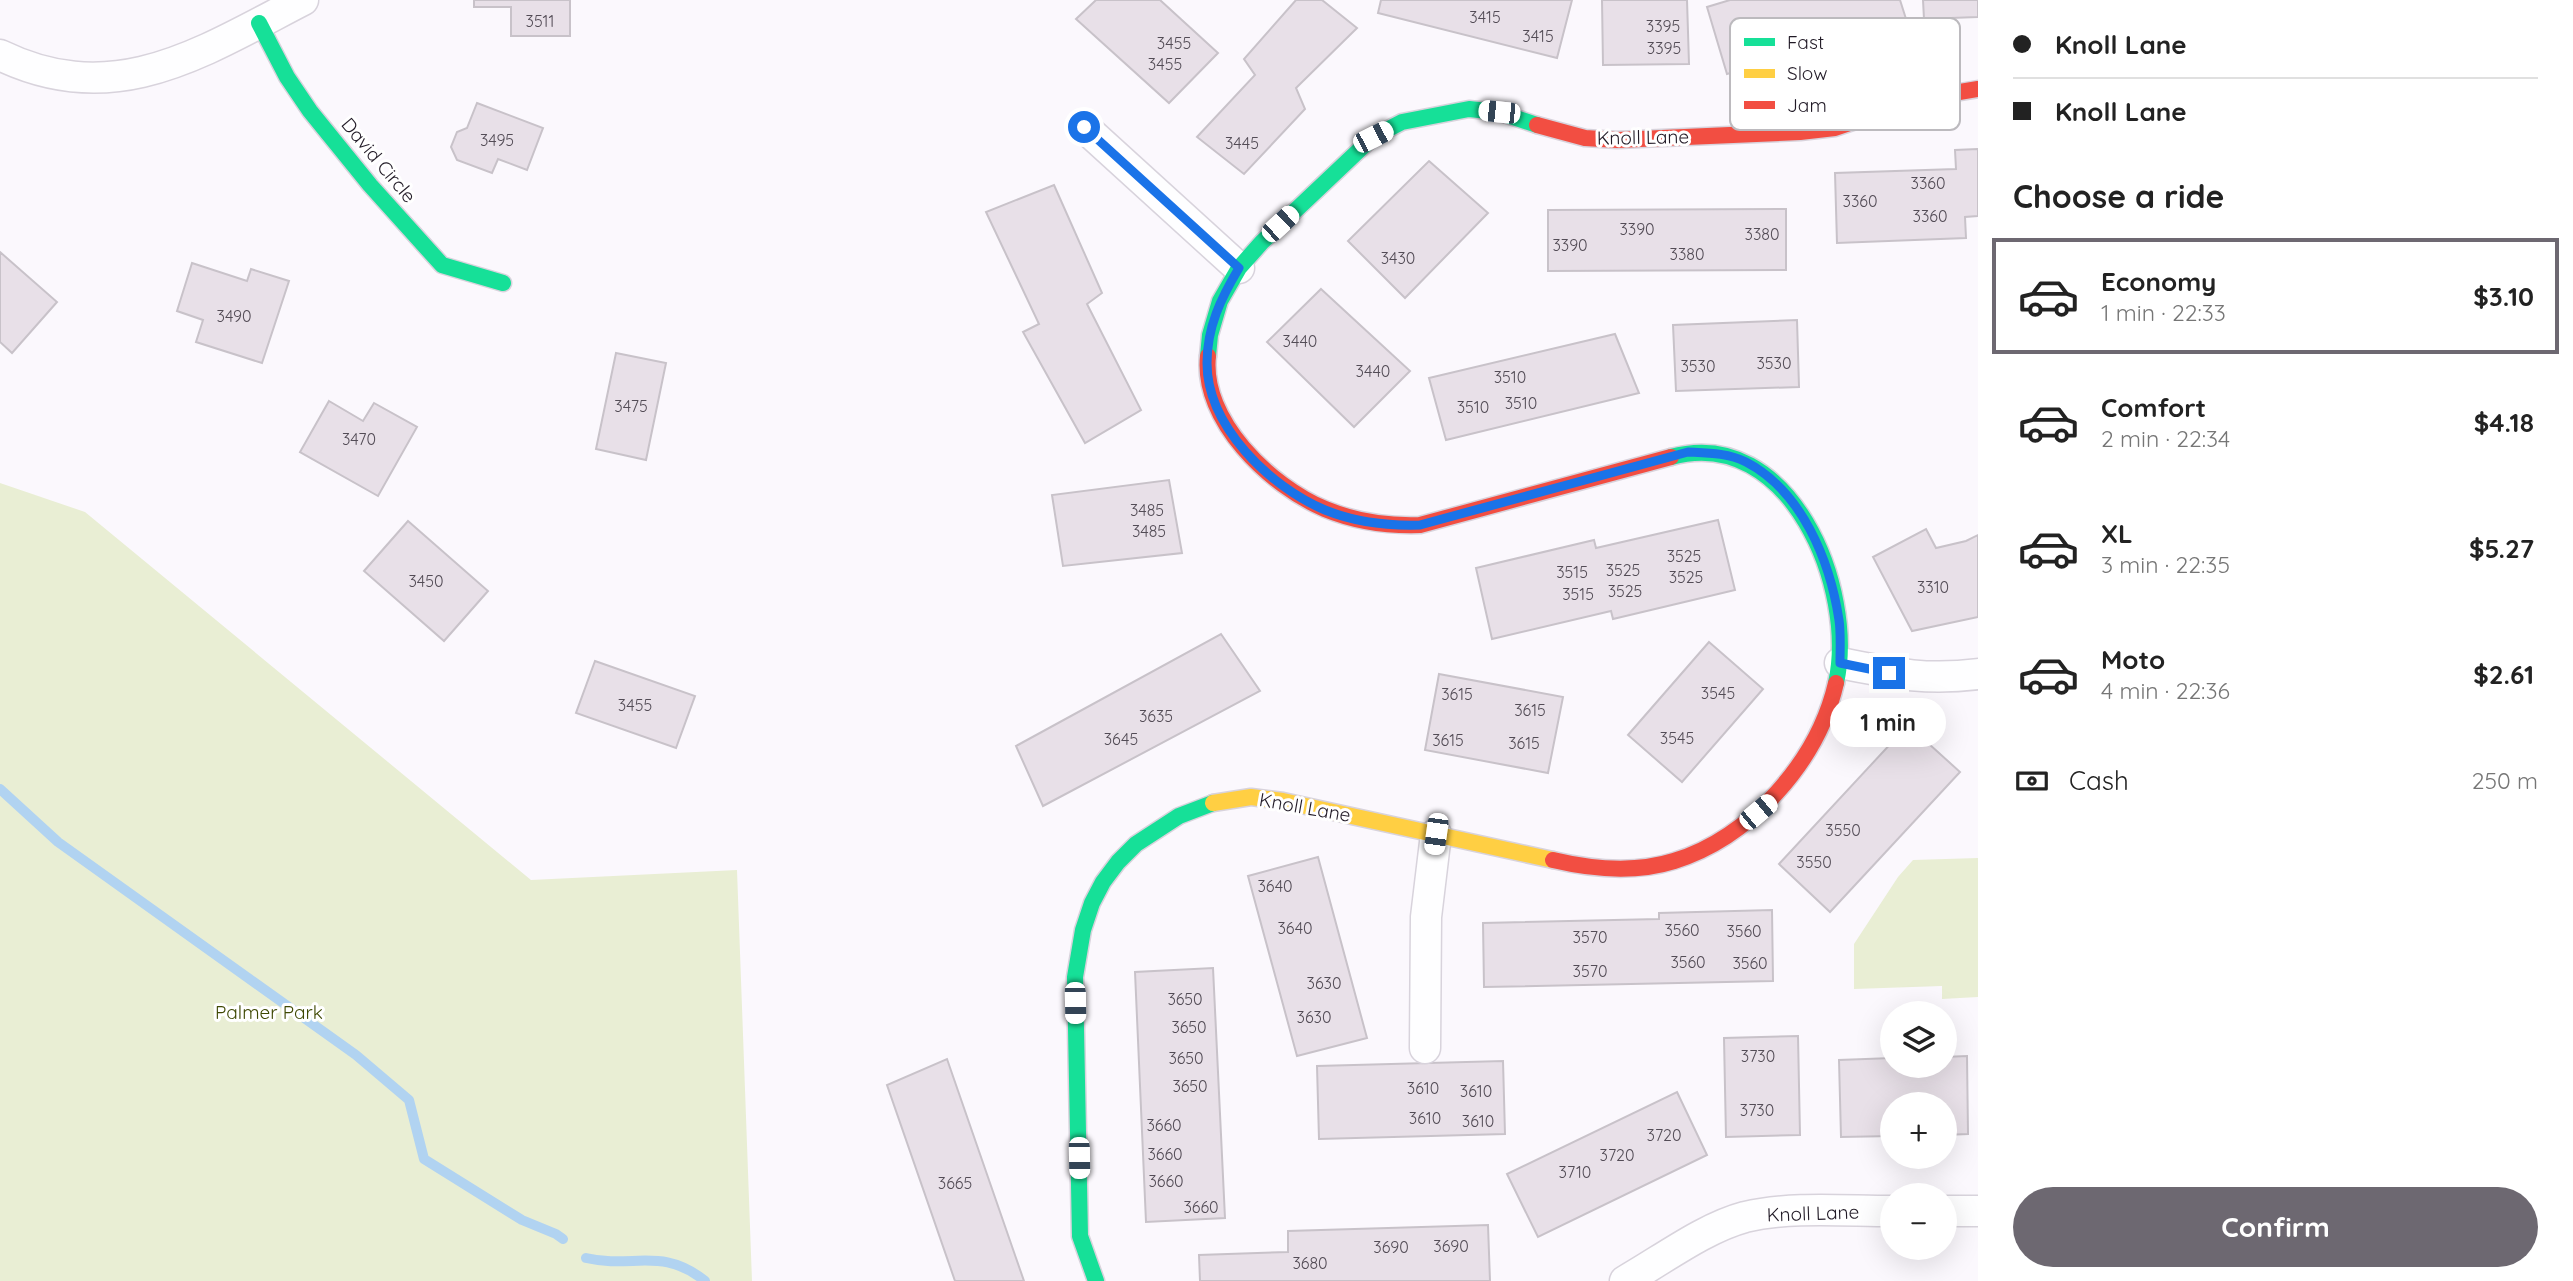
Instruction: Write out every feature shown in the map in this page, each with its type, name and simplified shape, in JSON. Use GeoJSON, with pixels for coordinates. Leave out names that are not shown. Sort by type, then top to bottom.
{"type":"FeatureCollection","features":[{"type":"Feature","properties":{"kind":"street"},"geometry":{"type":"LineString","coordinates":[[0,55],[16,63],[49,72],[85,78],[129,75],[162,68],[195,56],[303,0]]}},
{"type":"Feature","properties":{"kind":"street","name":"David Circle"},"geometry":{"type":"LineString","coordinates":[[259,23],[287,77],[310,111],[370,185],[442,265],[503,283]]}},
{"type":"Feature","properties":{"kind":"street","name":"Knoll Lane"},"geometry":{"type":"LineString","coordinates":[[1960,92],[1978,89]]}},
{"type":"Feature","properties":{"kind":"street","name":"Knoll Lane"},"geometry":{"type":"LineString","coordinates":[[1096,1281],[1080,1236],[1075,977],[1080,941],[1093,901],[1112,870],[1157,827],[1208,805],[1250,797],[1283,801],[1574,864],[1611,869],[1675,861],[1695,853],[1742,825],[1773,799],[1815,738],[1830,701],[1840,663],[1840,622],[1830,579],[1808,523],[1768,477],[1745,461],[1718,453],[1688,452],[1420,525],[1390,526],[1325,509],[1268,475],[1225,426],[1212,393],[1207,365],[1210,335],[1220,301],[1239,268],[1262,242],[1373,137],[1402,122],[1469,109],[1499,112],[1585,138],[1617,140],[1818,130]]}},
{"type":"Feature","properties":{"kind":"street"},"geometry":{"type":"LineString","coordinates":[[1084,127],[1239,268]]}},
{"type":"Feature","properties":{"kind":"street"},"geometry":{"type":"LineString","coordinates":[[1840,663],[1914,677],[1950,678],[1978,674]]}},
{"type":"Feature","properties":{"kind":"street"},"geometry":{"type":"LineString","coordinates":[[1425,1048],[1426,917],[1436,834]]}},
{"type":"Feature","properties":{"kind":"street","name":"Knoll Lane"},"geometry":{"type":"LineString","coordinates":[[1625,1281],[1717,1227],[1744,1217],[1796,1211],[1880,1211]]}},
{"type":"Feature","properties":{"kind":"street"},"geometry":{"type":"LineString","coordinates":[[1957,1211],[1978,1211]]}},
{"type":"Feature","properties":{"kind":"green space","name":"Palmer Park"},"geometry":{"type":"Polygon","coordinates":[[[0,483],[85,512],[531,880],[737,870],[752,1281],[0,1281],[0,483]]]}},
{"type":"Feature","properties":{"kind":"green space"},"geometry":{"type":"Polygon","coordinates":[[[1978,858],[1978,997],[1942,999],[1942,986],[1854,989],[1854,944],[1898,877],[1913,860],[1978,858]]]}},
{"type":"Feature","properties":{"kind":"building"},"geometry":{"type":"Polygon","coordinates":[[[474,0],[570,0],[570,36],[511,36],[511,7],[474,7],[474,0]]]}},
{"type":"Feature","properties":{"kind":"building"},"geometry":{"type":"Polygon","coordinates":[[[1096,0],[1160,0],[1218,53],[1169,103],[1076,19],[1096,0]]]}},
{"type":"Feature","properties":{"kind":"building"},"geometry":{"type":"Polygon","coordinates":[[[1296,0],[1322,0],[1357,28],[1296,88],[1305,109],[1244,174],[1197,137],[1255,75],[1244,59],[1296,0]]]}},
{"type":"Feature","properties":{"kind":"building"},"geometry":{"type":"Polygon","coordinates":[[[1381,0],[1572,0],[1557,58],[1378,13],[1381,0]]]}},
{"type":"Feature","properties":{"kind":"building"},"geometry":{"type":"Polygon","coordinates":[[[1602,0],[1687,0],[1689,64],[1603,65],[1602,0]]]}},
{"type":"Feature","properties":{"kind":"building"},"geometry":{"type":"Polygon","coordinates":[[[1730,0],[1900,0],[1906,18],[1730,18],[1730,73],[1727,74],[1707,7],[1730,0]]]}},
{"type":"Feature","properties":{"kind":"building"},"geometry":{"type":"Polygon","coordinates":[[[1923,0],[1978,0],[1978,17],[1924,18],[1923,0]]]}},
{"type":"Feature","properties":{"kind":"building"},"geometry":{"type":"Polygon","coordinates":[[[477,103],[543,128],[527,170],[498,159],[492,173],[457,160],[451,147],[457,132],[467,128],[477,103]]]}},
{"type":"Feature","properties":{"kind":"building"},"geometry":{"type":"Polygon","coordinates":[[[1978,149],[1978,216],[1965,217],[1966,238],[1837,243],[1835,173],[1956,169],[1955,150],[1978,149]]]}},
{"type":"Feature","properties":{"kind":"building"},"geometry":{"type":"Polygon","coordinates":[[[1429,161],[1488,213],[1405,298],[1348,241],[1429,161]]]}},
{"type":"Feature","properties":{"kind":"building"},"geometry":{"type":"Polygon","coordinates":[[[1054,185],[1102,293],[1087,304],[1141,410],[1085,443],[1023,332],[1039,324],[986,212],[1054,185]]]}},
{"type":"Feature","properties":{"kind":"building"},"geometry":{"type":"Polygon","coordinates":[[[1786,209],[1786,270],[1548,271],[1548,210],[1786,209]]]}},
{"type":"Feature","properties":{"kind":"building"},"geometry":{"type":"Polygon","coordinates":[[[0,252],[57,302],[12,353],[0,342],[0,252]]]}},
{"type":"Feature","properties":{"kind":"building"},"geometry":{"type":"Polygon","coordinates":[[[192,263],[247,281],[251,269],[289,281],[262,363],[196,342],[203,320],[177,311],[192,263]]]}},
{"type":"Feature","properties":{"kind":"building"},"geometry":{"type":"Polygon","coordinates":[[[1321,289],[1410,371],[1354,427],[1267,342],[1321,289]]]}},
{"type":"Feature","properties":{"kind":"building"},"geometry":{"type":"Polygon","coordinates":[[[1797,320],[1799,387],[1676,391],[1673,325],[1797,320]]]}},
{"type":"Feature","properties":{"kind":"building"},"geometry":{"type":"Polygon","coordinates":[[[1615,334],[1639,393],[1446,440],[1429,378],[1615,334]]]}},
{"type":"Feature","properties":{"kind":"building"},"geometry":{"type":"Polygon","coordinates":[[[616,353],[666,363],[646,460],[596,449],[616,353]]]}},
{"type":"Feature","properties":{"kind":"building"},"geometry":{"type":"Polygon","coordinates":[[[329,401],[363,421],[374,403],[417,427],[378,496],[300,452],[329,401]]]}},
{"type":"Feature","properties":{"kind":"building"},"geometry":{"type":"Polygon","coordinates":[[[1169,480],[1182,553],[1063,566],[1052,495],[1169,480]]]}},
{"type":"Feature","properties":{"kind":"building"},"geometry":{"type":"Polygon","coordinates":[[[1718,520],[1735,590],[1613,619],[1611,611],[1492,639],[1476,568],[1594,540],[1596,548],[1718,520]]]}},
{"type":"Feature","properties":{"kind":"building"},"geometry":{"type":"Polygon","coordinates":[[[408,521],[488,591],[444,641],[364,571],[408,521]]]}},
{"type":"Feature","properties":{"kind":"building"},"geometry":{"type":"Polygon","coordinates":[[[1926,529],[1936,548],[1966,541],[1978,535],[1978,617],[1912,631],[1873,557],[1926,529]]]}},
{"type":"Feature","properties":{"kind":"building"},"geometry":{"type":"Polygon","coordinates":[[[1221,634],[1260,691],[1043,806],[1016,746],[1221,634]]]}},
{"type":"Feature","properties":{"kind":"building"},"geometry":{"type":"Polygon","coordinates":[[[1709,642],[1763,689],[1682,782],[1628,735],[1709,642]]]}},
{"type":"Feature","properties":{"kind":"building"},"geometry":{"type":"Polygon","coordinates":[[[595,661],[695,696],[676,748],[576,713],[595,661]]]}},
{"type":"Feature","properties":{"kind":"building"},"geometry":{"type":"Polygon","coordinates":[[[1439,674],[1563,697],[1548,773],[1425,750],[1439,674]]]}},
{"type":"Feature","properties":{"kind":"building"},"geometry":{"type":"Polygon","coordinates":[[[1908,725],[1960,772],[1830,912],[1779,864],[1908,725]]]}},
{"type":"Feature","properties":{"kind":"building"},"geometry":{"type":"Polygon","coordinates":[[[1318,857],[1367,1038],[1297,1056],[1248,876],[1318,857]]]}},
{"type":"Feature","properties":{"kind":"building"},"geometry":{"type":"Polygon","coordinates":[[[1772,910],[1773,981],[1484,987],[1483,923],[1659,919],[1659,913],[1772,910]]]}},
{"type":"Feature","properties":{"kind":"building"},"geometry":{"type":"Polygon","coordinates":[[[1213,968],[1225,1218],[1146,1222],[1135,972],[1213,968]]]}},
{"type":"Feature","properties":{"kind":"building"},"geometry":{"type":"Polygon","coordinates":[[[1798,1036],[1800,1135],[1726,1137],[1724,1038],[1798,1036]]]}},
{"type":"Feature","properties":{"kind":"building"},"geometry":{"type":"Polygon","coordinates":[[[1957,1056],[1967,1056],[1968,1134],[1957,1134],[1957,1092],[1880,1092],[1880,1136],[1841,1137],[1839,1060],[1880,1058],[1880,1078],[1957,1078],[1957,1056]]]}},
{"type":"Feature","properties":{"kind":"building"},"geometry":{"type":"Polygon","coordinates":[[[947,1059],[1024,1281],[955,1281],[887,1085],[947,1059]]]}},
{"type":"Feature","properties":{"kind":"building"},"geometry":{"type":"Polygon","coordinates":[[[1503,1061],[1505,1134],[1319,1139],[1317,1066],[1503,1061]]]}},
{"type":"Feature","properties":{"kind":"building"},"geometry":{"type":"Polygon","coordinates":[[[1677,1092],[1707,1155],[1538,1237],[1507,1174],[1677,1092]]]}},
{"type":"Feature","properties":{"kind":"building"},"geometry":{"type":"Polygon","coordinates":[[[1488,1225],[1490,1281],[1200,1281],[1199,1255],[1288,1252],[1288,1231],[1488,1225]]]}},
{"type":"Feature","properties":{"kind":"waterway"},"geometry":{"type":"LineString","coordinates":[[0,789],[58,842],[356,1055],[409,1100],[424,1159],[522,1220],[563,1239]]}},
{"type":"Feature","properties":{"kind":"waterway"},"geometry":{"type":"LineString","coordinates":[[586,1258],[603,1261],[661,1261],[689,1270],[705,1281]]}},
{"type":"Feature","properties":{"kind":"traffic: fast"},"geometry":{"type":"LineString","coordinates":[[259,23],[287,77],[310,111],[370,185],[442,265],[503,283]]}},
{"type":"Feature","properties":{"kind":"traffic: fast"},"geometry":{"type":"LineString","coordinates":[[1208,356],[1210,335],[1220,301],[1239,268],[1262,242],[1373,137],[1402,122],[1469,109],[1498,112],[1537,125]]}},
{"type":"Feature","properties":{"kind":"traffic: fast"},"geometry":{"type":"LineString","coordinates":[[1671,457],[1713,453],[1750,465],[1781,489],[1806,522],[1824,561],[1836,603],[1840,645],[1836,683]]}},
{"type":"Feature","properties":{"kind":"traffic: fast"},"geometry":{"type":"LineString","coordinates":[[1096,1281],[1080,1236],[1075,977],[1083,930],[1103,882],[1136,844],[1179,816],[1213,803]]}},
{"type":"Feature","properties":{"kind":"traffic: slow"},"geometry":{"type":"LineString","coordinates":[[1213,803],[1251,797],[1283,801],[1553,860]]}},
{"type":"Feature","properties":{"kind":"traffic: jam"},"geometry":{"type":"LineString","coordinates":[[1960,92],[1978,89]]}},
{"type":"Feature","properties":{"kind":"traffic: jam"},"geometry":{"type":"LineString","coordinates":[[1537,125],[1585,138],[1617,140],[1818,130]]}},
{"type":"Feature","properties":{"kind":"traffic: jam"},"geometry":{"type":"LineString","coordinates":[[1208,356],[1209,380],[1216,404],[1227,426],[1243,448],[1262,467],[1304,498],[1325,509],[1360,520],[1420,525],[1671,457]]}},
{"type":"Feature","properties":{"kind":"traffic: jam"},"geometry":{"type":"LineString","coordinates":[[1553,860],[1598,867],[1659,865],[1702,850],[1729,834],[1754,815],[1797,767],[1814,740],[1836,683]]}},
{"type":"Feature","properties":{"kind":"route"},"geometry":{"type":"LineString","coordinates":[[1084,127],[1239,268],[1220,301],[1210,335],[1207,365],[1212,393],[1225,426],[1268,475],[1325,509],[1390,526],[1420,525],[1688,452],[1718,453],[1745,461],[1768,477],[1808,523],[1830,579],[1840,622],[1840,663],[1889,673]]}}]}
